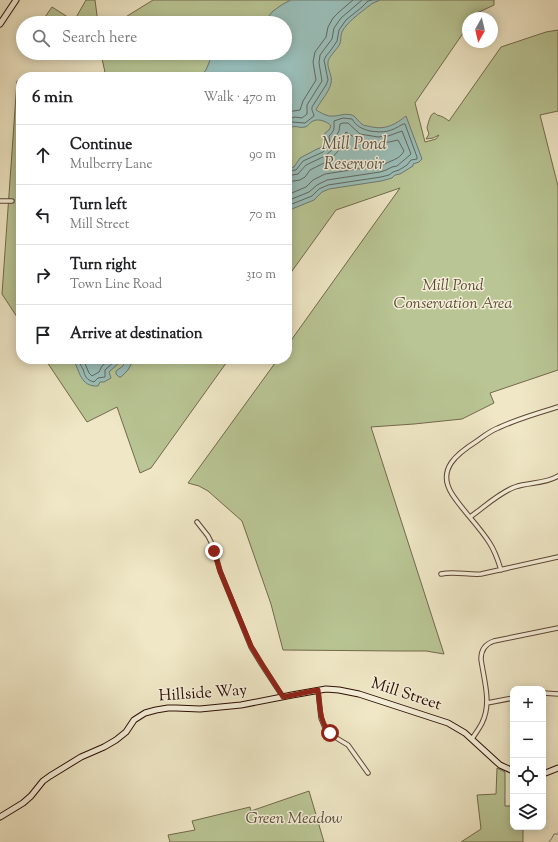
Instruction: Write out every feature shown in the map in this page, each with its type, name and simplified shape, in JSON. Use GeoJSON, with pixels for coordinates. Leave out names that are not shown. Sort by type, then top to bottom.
{"type":"FeatureCollection","features":[{"type":"Feature","properties":{"kind":"street"},"geometry":{"type":"LineString","coordinates":[[0,24],[16,0]]}},
{"type":"Feature","properties":{"kind":"street"},"geometry":{"type":"LineString","coordinates":[[0,201],[12,201]]}},
{"type":"Feature","properties":{"kind":"street"},"geometry":{"type":"LineString","coordinates":[[501,570],[496,555],[489,542],[454,498],[448,487],[447,473],[453,460],[460,452],[493,430],[558,407]]}},
{"type":"Feature","properties":{"kind":"street"},"geometry":{"type":"LineString","coordinates":[[470,517],[510,489],[521,485],[548,481],[558,476]]}},
{"type":"Feature","properties":{"kind":"street"},"geometry":{"type":"LineString","coordinates":[[197,522],[208,536],[227,590],[254,652],[283,697]]}},
{"type":"Feature","properties":{"kind":"street"},"geometry":{"type":"LineString","coordinates":[[441,574],[451,572],[477,574],[558,557]]}},
{"type":"Feature","properties":{"kind":"street"},"geometry":{"type":"LineString","coordinates":[[472,739],[486,712],[487,693],[481,658],[482,651],[486,645],[494,641],[558,628]]}},
{"type":"Feature","properties":{"kind":"street","name":"Mill Street"},"geometry":{"type":"LineString","coordinates":[[275,698],[318,690],[335,689],[359,694],[448,723],[458,728],[500,765],[510,770]]}},
{"type":"Feature","properties":{"kind":"street"},"geometry":{"type":"LineString","coordinates":[[318,690],[321,716],[325,728],[333,736],[348,746],[368,773]]}},
{"type":"Feature","properties":{"kind":"street"},"geometry":{"type":"LineString","coordinates":[[546,693],[558,694]]}},
{"type":"Feature","properties":{"kind":"street","name":"Hillside Way"},"geometry":{"type":"LineString","coordinates":[[0,817],[23,803],[31,796],[43,781],[50,776],[81,757],[116,740],[126,732],[135,719],[145,713],[160,709],[172,708],[200,710],[228,707],[275,698]]}},
{"type":"Feature","properties":{"kind":"street"},"geometry":{"type":"LineString","coordinates":[[487,702],[510,698]]}},
{"type":"Feature","properties":{"kind":"street"},"geometry":{"type":"LineString","coordinates":[[546,773],[558,768]]}},
{"type":"Feature","properties":{"kind":"green space"},"geometry":{"type":"Polygon","coordinates":[[[86,0],[95,0],[97,16],[77,16],[86,0]]]}},
{"type":"Feature","properties":{"kind":"green space","name":"Mill Pond Conservation Area"},"geometry":{"type":"Polygon","coordinates":[[[153,0],[494,0],[494,5],[479,12],[462,12],[462,35],[415,103],[425,142],[436,139],[439,135],[426,139],[429,134],[427,128],[431,115],[434,113],[449,121],[501,47],[546,32],[558,30],[558,111],[540,115],[558,186],[558,370],[490,393],[494,403],[462,419],[371,427],[444,654],[426,651],[283,650],[271,604],[242,521],[208,491],[199,486],[188,483],[274,364],[292,364],[292,339],[400,188],[336,210],[292,271],[292,72],[105,72],[102,60],[292,60],[292,16],[127,16],[153,0]]]}},
{"type":"Feature","properties":{"kind":"green space"},"geometry":{"type":"Polygon","coordinates":[[[52,7],[66,16],[46,16],[52,7]]]}},
{"type":"Feature","properties":{"kind":"green space"},"geometry":{"type":"Polygon","coordinates":[[[16,95],[16,315],[2,294],[16,95]]]}},
{"type":"Feature","properties":{"kind":"green space"},"geometry":{"type":"Polygon","coordinates":[[[48,364],[225,364],[151,468],[140,473],[117,407],[87,422],[48,364]]]}},
{"type":"Feature","properties":{"kind":"green space"},"geometry":{"type":"Polygon","coordinates":[[[497,768],[505,772],[505,806],[510,806],[510,830],[523,830],[523,842],[461,842],[481,829],[477,795],[496,794],[497,768]]]}},
{"type":"Feature","properties":{"kind":"green space","name":"Green Meadow"},"geometry":{"type":"Polygon","coordinates":[[[309,791],[324,842],[170,842],[168,835],[195,830],[192,821],[250,807],[251,811],[309,791]]]}},
{"type":"Feature","properties":{"kind":"water","name":"Mill Pond Reservoir"},"geometry":{"type":"Polygon","coordinates":[[[291,0],[380,0],[371,4],[350,21],[341,34],[339,45],[328,60],[331,75],[330,87],[316,110],[328,116],[347,114],[352,115],[363,125],[377,128],[390,126],[406,116],[422,159],[419,162],[413,164],[413,166],[392,178],[329,189],[322,192],[314,200],[292,209],[292,167],[294,167],[300,158],[320,148],[327,142],[324,136],[331,126],[321,120],[315,120],[305,127],[292,127],[292,72],[204,72],[210,60],[292,60],[292,16],[269,16],[283,4],[291,0]]]}},
{"type":"Feature","properties":{"kind":"water"},"geometry":{"type":"Polygon","coordinates":[[[75,364],[118,364],[109,372],[111,378],[104,382],[100,382],[98,386],[87,384],[81,377],[75,364]]]}},
{"type":"Feature","properties":{"kind":"water"},"geometry":{"type":"Polygon","coordinates":[[[124,364],[131,364],[128,370],[121,377],[119,377],[116,374],[116,371],[124,364]]]}},
{"type":"Feature","properties":{"kind":"waterway"},"geometry":{"type":"LineString","coordinates":[[549,842],[554,834],[558,834]]}},
{"type":"Feature","properties":{"kind":"route"},"geometry":{"type":"LineString","coordinates":[[214,551],[227,590],[254,652],[283,697],[318,690],[321,718],[325,728],[330,733]]}}]}
